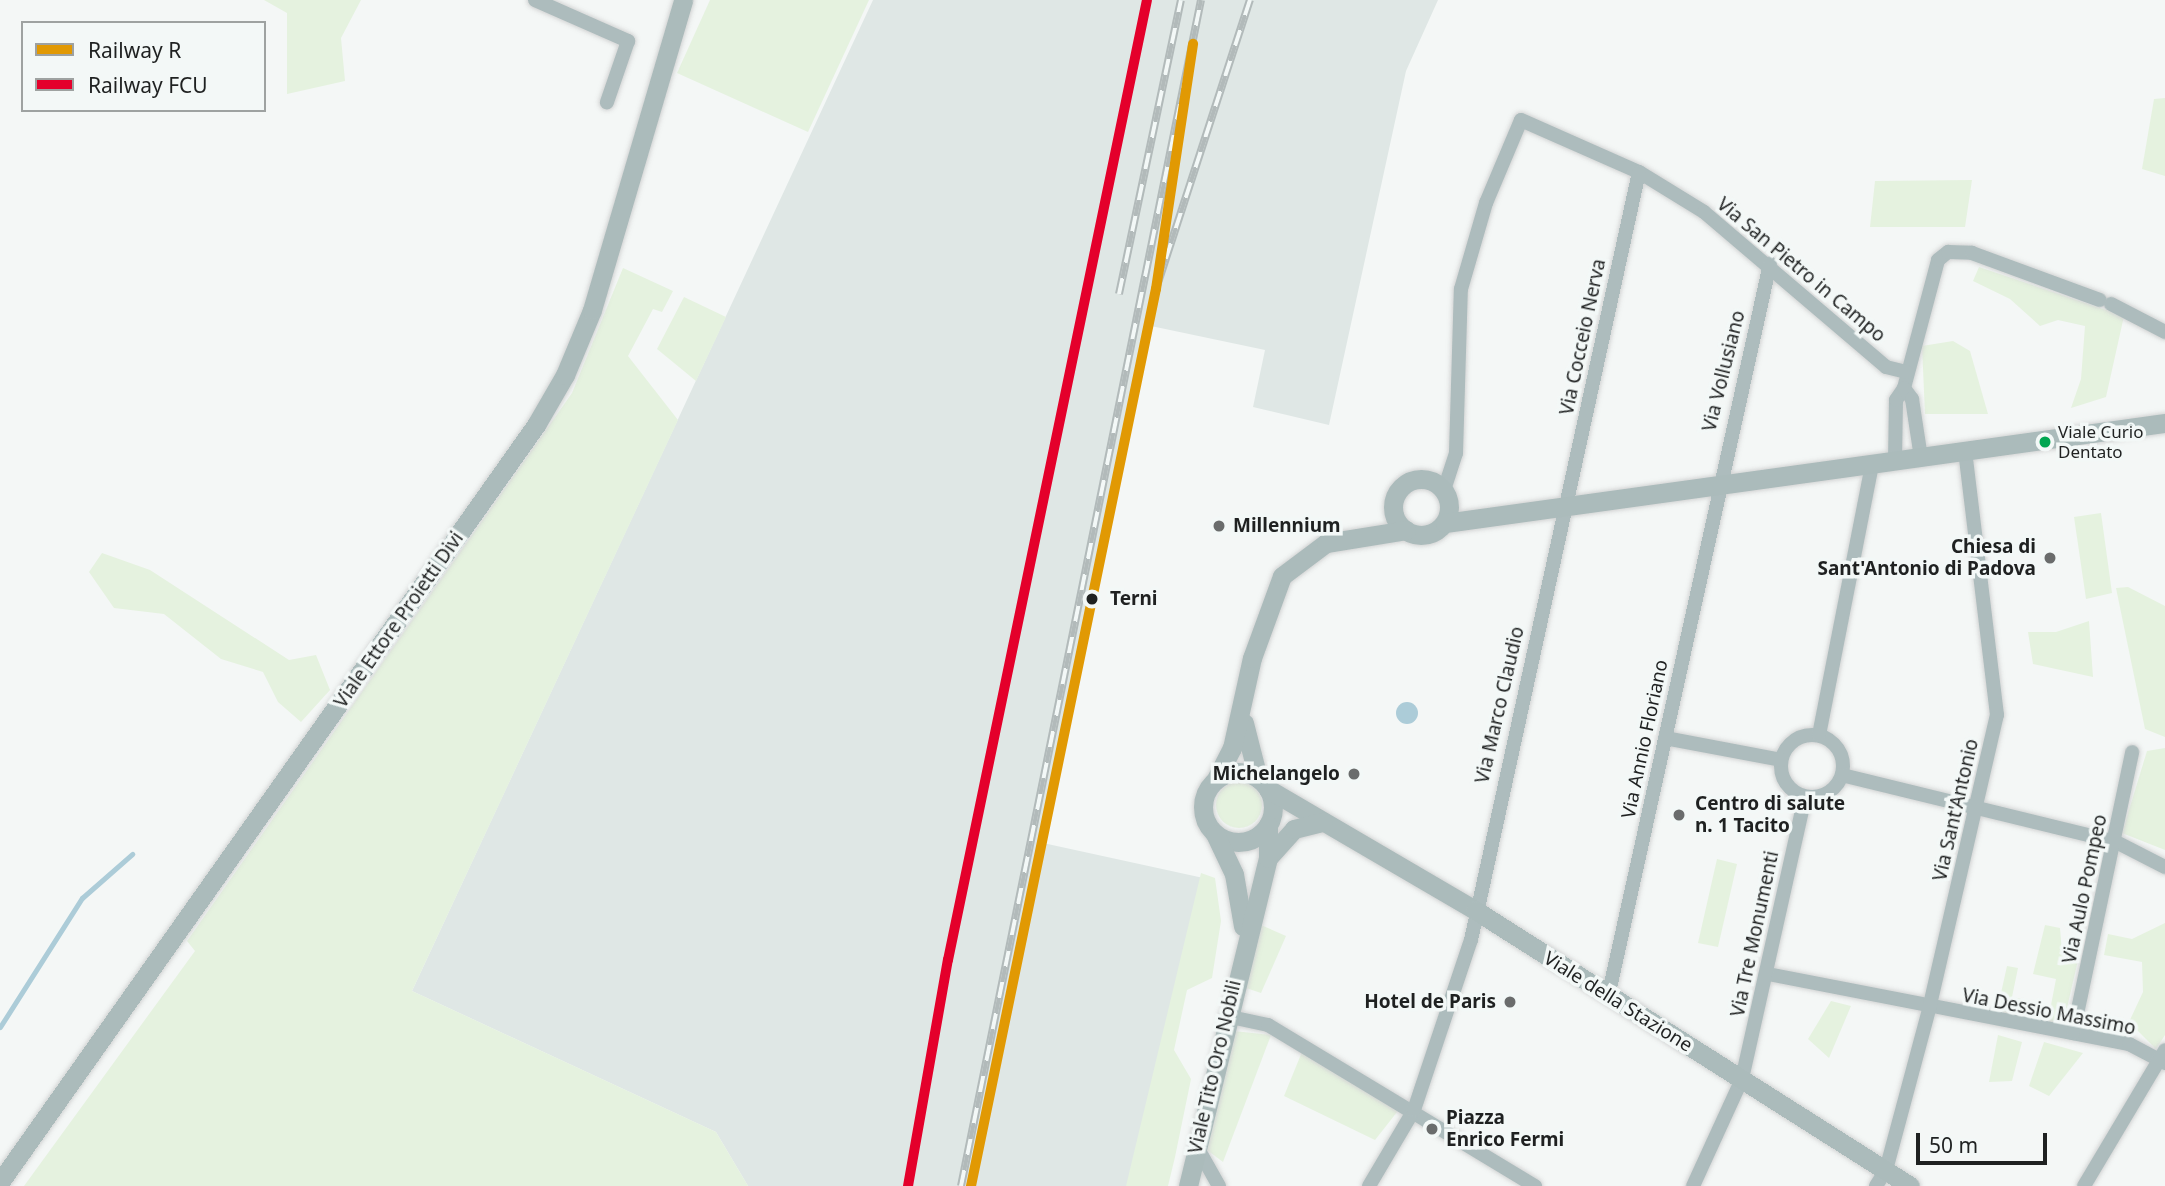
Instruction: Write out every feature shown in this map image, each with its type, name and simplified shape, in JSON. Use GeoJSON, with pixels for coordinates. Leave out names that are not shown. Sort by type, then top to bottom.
{"type":"FeatureCollection","features":[{"type":"Feature","properties":{"kind":"street"},"geometry":{"type":"LineString","coordinates":[[535,0],[628,41],[607,102]]}},
{"type":"Feature","properties":{"kind":"street","name":"Viale Ettore Proietti Divi"},"geometry":{"type":"LineString","coordinates":[[0,1182],[559,385],[593,310],[683,0]]}},
{"type":"Feature","properties":{"kind":"street","name":"Via San Pietro in Campo"},"geometry":{"type":"LineString","coordinates":[[1446,496],[1456,453],[1461,289],[1486,203],[1521,120],[1639,172],[1770,264],[1886,367],[1906,372]]}},
{"type":"Feature","properties":{"kind":"street","name":"Via Cocceio Nerva"},"geometry":{"type":"LineString","coordinates":[[1564,509],[1639,172]]}},
{"type":"Feature","properties":{"kind":"street"},"geometry":{"type":"LineString","coordinates":[[1895,462],[1896,400],[1904,388],[1906,372],[1938,260],[1948,252],[1972,253],[2106,302],[2165,332]]}},
{"type":"Feature","properties":{"kind":"street","name":"Via Vollusiano"},"geometry":{"type":"LineString","coordinates":[[1716,488],[1770,264]]}},
{"type":"Feature","properties":{"kind":"street"},"geometry":{"type":"LineString","coordinates":[[1904,388],[1912,399],[1921,458]]}},
{"type":"Feature","properties":{"kind":"street"},"geometry":{"type":"LineString","coordinates":[[1243,712],[1263,783],[1268,825],[1250,840],[1215,834],[1203,806],[1243,712],[1268,602],[1282,576],[1326,543],[1406,530],[1423,535],[1445,523],[1491,520],[2165,423]]}},
{"type":"Feature","properties":{"kind":"street","name":"Via Sant'Antonio"},"geometry":{"type":"LineString","coordinates":[[1881,1178],[1929,1009],[1997,715],[1965,452]]}},
{"type":"Feature","properties":{"kind":"street"},"geometry":{"type":"LineString","coordinates":[[1819,735],[1872,465]]}},
{"type":"Feature","properties":{"kind":"street"},"geometry":{"type":"LineString","coordinates":[[1352,540],[1394,502],[1413,480],[1491,520]]}},
{"type":"Feature","properties":{"kind":"street","name":"Via Annio Floriano"},"geometry":{"type":"LineString","coordinates":[[1608,997],[1716,488]]}},
{"type":"Feature","properties":{"kind":"street"},"geometry":{"type":"LineString","coordinates":[[1445,523],[1446,496]]}},
{"type":"Feature","properties":{"kind":"street"},"geometry":{"type":"LineString","coordinates":[[1394,502],[1406,530]]}},
{"type":"Feature","properties":{"kind":"street","name":"Via Marco Claudio"},"geometry":{"type":"LineString","coordinates":[[1414,1110],[1471,940],[1475,910],[1564,509]]}},
{"type":"Feature","properties":{"kind":"street"},"geometry":{"type":"LineString","coordinates":[[1819,735],[1836,746],[1842,775],[1830,792],[1805,797],[1784,781],[1781,760],[1790,743],[1819,735]]}},
{"type":"Feature","properties":{"kind":"street"},"geometry":{"type":"LineString","coordinates":[[1665,738],[1781,760]]}},
{"type":"Feature","properties":{"kind":"street","name":"Via Aulo Pompeo"},"geometry":{"type":"LineString","coordinates":[[2073,1033],[2116,842],[2132,752]]}},
{"type":"Feature","properties":{"kind":"street"},"geometry":{"type":"LineString","coordinates":[[1216,779],[1237,771],[1263,783]]}},
{"type":"Feature","properties":{"kind":"street"},"geometry":{"type":"LineString","coordinates":[[1842,775],[2116,842],[2165,867]]}},
{"type":"Feature","properties":{"kind":"street","name":"Viale della Stazione"},"geometry":{"type":"LineString","coordinates":[[1263,783],[1323,822],[1475,910],[1608,997],[1742,1079],[1881,1178],[1910,1186]]}},
{"type":"Feature","properties":{"kind":"street","name":"Via Tre Monumenti"},"geometry":{"type":"LineString","coordinates":[[1693,1186],[1742,1079],[1768,974],[1805,797]]}},
{"type":"Feature","properties":{"kind":"street"},"geometry":{"type":"LineString","coordinates":[[1268,858],[1294,829],[1323,822]]}},
{"type":"Feature","properties":{"kind":"street","name":"Viale Tito Oro Nobili"},"geometry":{"type":"LineString","coordinates":[[1188,1186],[1242,948],[1268,858],[1268,825]]}},
{"type":"Feature","properties":{"kind":"street","name":"Viale Tito Oro Nobili"},"geometry":{"type":"LineString","coordinates":[[1215,834],[1243,907],[1242,948]]}},
{"type":"Feature","properties":{"kind":"street","name":"Via Dessio Massimo"},"geometry":{"type":"LineString","coordinates":[[1768,974],[1929,1009],[2129,1044],[2163,1058]]}},
{"type":"Feature","properties":{"kind":"street"},"geometry":{"type":"LineString","coordinates":[[1226,1016],[1268,1025],[1414,1110],[1535,1186]]}},
{"type":"Feature","properties":{"kind":"street"},"geometry":{"type":"LineString","coordinates":[[2084,1186],[2163,1058]]}},
{"type":"Feature","properties":{"kind":"street"},"geometry":{"type":"LineString","coordinates":[[1369,1186],[1414,1110]]}},
{"type":"Feature","properties":{"kind":"street"},"geometry":{"type":"LineString","coordinates":[[1196,1147],[1220,1186]]}},
{"type":"Feature","properties":{"kind":"shaded area"},"geometry":{"type":"Polygon","coordinates":[[[873,0],[1438,0],[1406,71],[1329,425],[1253,407],[1265,350],[1151,326],[1043,843],[1208,879],[1138,1186],[748,1186],[716,1132],[412,991],[873,0]]]}},
{"type":"Feature","properties":{"kind":"green space"},"geometry":{"type":"Polygon","coordinates":[[[264,0],[361,0],[341,38],[345,81],[287,94],[287,13],[264,0]]]}},
{"type":"Feature","properties":{"kind":"green space"},"geometry":{"type":"Polygon","coordinates":[[[710,0],[869,0],[808,132],[677,73],[710,0]]]}},
{"type":"Feature","properties":{"kind":"green space"},"geometry":{"type":"Polygon","coordinates":[[[2165,98],[2165,176],[2142,169],[2154,99],[2165,98]]]}},
{"type":"Feature","properties":{"kind":"green space"},"geometry":{"type":"Polygon","coordinates":[[[1972,180],[1965,227],[1870,227],[1875,181],[1972,180]]]}},
{"type":"Feature","properties":{"kind":"green space"},"geometry":{"type":"Polygon","coordinates":[[[1979,267],[2124,316],[2106,397],[2071,408],[2081,379],[2085,326],[2058,320],[2040,326],[2010,299],[1973,281],[1979,267]]]}},
{"type":"Feature","properties":{"kind":"green space"},"geometry":{"type":"Polygon","coordinates":[[[623,268],[673,291],[662,312],[653,309],[628,356],[678,420],[412,991],[716,1132],[748,1186],[24,1186],[195,951],[187,941],[572,393],[623,268]]]}},
{"type":"Feature","properties":{"kind":"green space"},"geometry":{"type":"Polygon","coordinates":[[[684,297],[726,317],[696,381],[657,349],[684,297]]]}},
{"type":"Feature","properties":{"kind":"green space"},"geometry":{"type":"Polygon","coordinates":[[[1953,341],[1970,351],[1988,414],[1925,414],[1922,346],[1953,341]]]}},
{"type":"Feature","properties":{"kind":"green space"},"geometry":{"type":"Polygon","coordinates":[[[2101,513],[2112,593],[2086,599],[2074,517],[2101,513]]]}},
{"type":"Feature","properties":{"kind":"green space"},"geometry":{"type":"Polygon","coordinates":[[[102,553],[150,570],[289,660],[316,655],[330,690],[301,722],[278,702],[263,672],[221,659],[164,614],[114,608],[89,572],[102,553]]]}},
{"type":"Feature","properties":{"kind":"green space"},"geometry":{"type":"Polygon","coordinates":[[[2128,587],[2165,606],[2165,737],[2145,729],[2116,588],[2128,587]]]}},
{"type":"Feature","properties":{"kind":"green space"},"geometry":{"type":"Polygon","coordinates":[[[2089,621],[2093,677],[2033,664],[2028,632],[2056,632],[2089,621]]]}},
{"type":"Feature","properties":{"kind":"green space"},"geometry":{"type":"Polygon","coordinates":[[[2165,748],[2165,850],[2122,833],[2147,751],[2165,748]]]}},
{"type":"Feature","properties":{"kind":"green space"},"geometry":{"type":"Polygon","coordinates":[[[1239,782],[1256,788],[1262,805],[1256,822],[1239,828],[1222,822],[1216,805],[1222,788],[1239,782]]]}},
{"type":"Feature","properties":{"kind":"green space"},"geometry":{"type":"Polygon","coordinates":[[[1717,859],[1737,864],[1718,947],[1698,943],[1717,859]]]}},
{"type":"Feature","properties":{"kind":"green space"},"geometry":{"type":"Polygon","coordinates":[[[1201,873],[1215,878],[1221,921],[1212,978],[1187,990],[1174,1050],[1191,1079],[1175,1157],[1168,1186],[1126,1186],[1201,873]]]}},
{"type":"Feature","properties":{"kind":"green space"},"geometry":{"type":"Polygon","coordinates":[[[2165,923],[2165,1035],[2156,1049],[2129,1022],[2143,992],[2142,962],[2104,955],[2108,934],[2132,939],[2165,923]]]}},
{"type":"Feature","properties":{"kind":"green space"},"geometry":{"type":"Polygon","coordinates":[[[1261,925],[1286,936],[1261,993],[1243,987],[1261,925]]]}},
{"type":"Feature","properties":{"kind":"green space"},"geometry":{"type":"Polygon","coordinates":[[[2045,925],[2060,928],[2062,952],[2079,956],[2063,1025],[1997,1011],[2007,966],[2018,968],[2012,997],[2051,1005],[2056,979],[2033,974],[2045,925]]]}},
{"type":"Feature","properties":{"kind":"green space"},"geometry":{"type":"Polygon","coordinates":[[[1831,1001],[1851,1006],[1829,1058],[1808,1039],[1831,1001]]]}},
{"type":"Feature","properties":{"kind":"green space"},"geometry":{"type":"Polygon","coordinates":[[[1234,1031],[1271,1035],[1223,1162],[1203,1147],[1234,1031]]]}},
{"type":"Feature","properties":{"kind":"green space"},"geometry":{"type":"Polygon","coordinates":[[[1998,1035],[2022,1042],[2012,1081],[1989,1082],[1998,1035]]]}},
{"type":"Feature","properties":{"kind":"green space"},"geometry":{"type":"Polygon","coordinates":[[[2044,1042],[2083,1053],[2049,1096],[2029,1086],[2044,1042]]]}},
{"type":"Feature","properties":{"kind":"green space"},"geometry":{"type":"Polygon","coordinates":[[[1304,1047],[1405,1102],[1375,1140],[1284,1096],[1304,1047]]]}},
{"type":"Feature","properties":{"kind":"water"},"geometry":{"type":"Polygon","coordinates":[[[1407,702],[1415,705],[1418,713],[1415,721],[1407,724],[1399,721],[1396,713],[1399,705],[1407,702]]]}},
{"type":"Feature","properties":{"kind":"waterway"},"geometry":{"type":"LineString","coordinates":[[0,1027],[82,898],[132,854]]}},
{"type":"Feature","properties":{"kind":"railway"},"geometry":{"type":"LineString","coordinates":[[1119,294],[1181,0]]}},
{"type":"Feature","properties":{"kind":"railway"},"geometry":{"type":"LineString","coordinates":[[961,1186],[1201,0]]}},
{"type":"Feature","properties":{"kind":"railway"},"geometry":{"type":"LineString","coordinates":[[1156,289],[1250,0]]}},
{"type":"Feature","properties":{"kind":"rail line","name":"FCU"},"geometry":{"type":"LineString","coordinates":[[908,1186],[948,960],[1147,0]]}},
{"type":"Feature","properties":{"kind":"rail line","name":"R"},"geometry":{"type":"LineString","coordinates":[[971,1186],[1156,289],[1193,44]]}},
{"type":"Feature","properties":{"kind":"place","name":"Viale Curio Dentato"},"geometry":{"type":"Point","coordinates":[2045,442]}},
{"type":"Feature","properties":{"kind":"place","name":"Millennium"},"geometry":{"type":"Point","coordinates":[1219,526]}},
{"type":"Feature","properties":{"kind":"place","name":"Chiesa di Sant'Antonio di Padova"},"geometry":{"type":"Point","coordinates":[2050,558]}},
{"type":"Feature","properties":{"kind":"place","name":"Terni"},"geometry":{"type":"Point","coordinates":[1092,599]}},
{"type":"Feature","properties":{"kind":"place","name":"Michelangelo"},"geometry":{"type":"Point","coordinates":[1354,774]}},
{"type":"Feature","properties":{"kind":"place","name":"Centro di salute n. 1 Tacito"},"geometry":{"type":"Point","coordinates":[1679,815]}},
{"type":"Feature","properties":{"kind":"place","name":"Hotel de Paris"},"geometry":{"type":"Point","coordinates":[1510,1002]}},
{"type":"Feature","properties":{"kind":"place","name":"Piazza Enrico Fermi"},"geometry":{"type":"Point","coordinates":[1432,1129]}}]}
